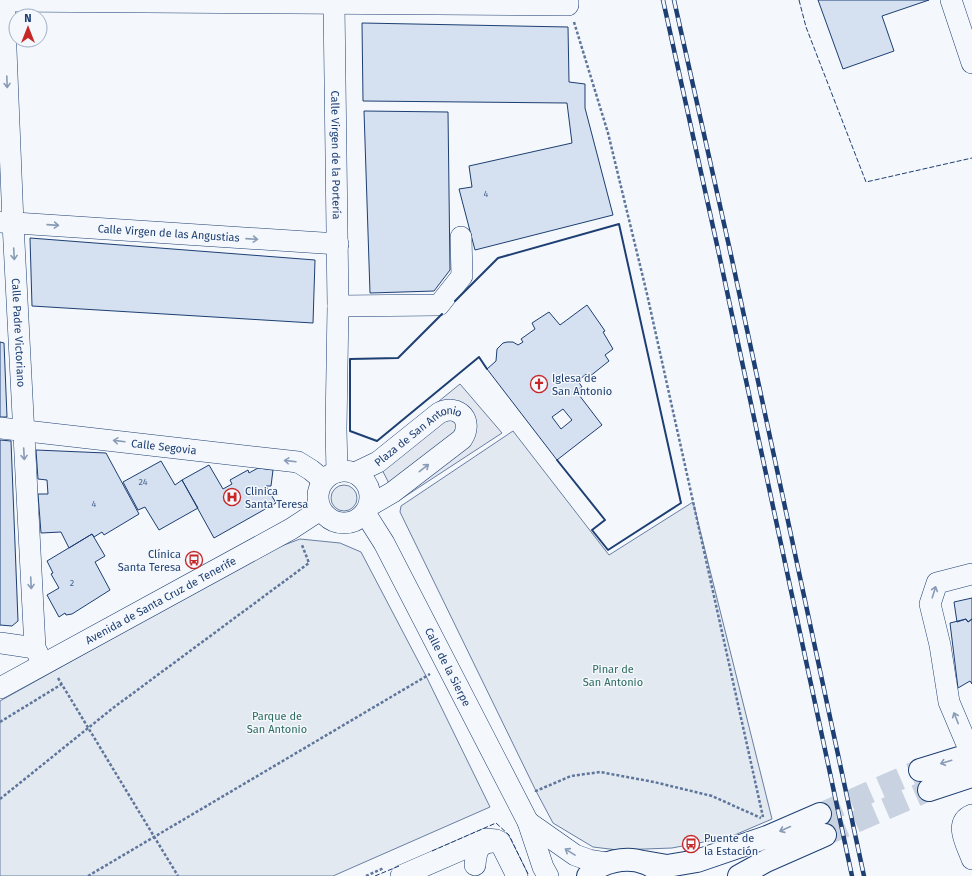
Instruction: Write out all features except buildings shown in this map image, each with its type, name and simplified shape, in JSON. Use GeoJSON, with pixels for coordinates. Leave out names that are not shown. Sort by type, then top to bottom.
{"type":"FeatureCollection","features":[{"type":"Feature","properties":{"kind":"highway"},"geometry":{"type":"LineString","coordinates":[[920,770],[971,754]]}},
{"type":"Feature","properties":{"kind":"highway"},"geometry":{"type":"LineString","coordinates":[[929,790],[972,776]]}},
{"type":"Feature","properties":{"kind":"highway"},"geometry":{"type":"LineString","coordinates":[[588,876],[590,873],[607,863],[626,860],[667,866],[697,861],[767,837],[820,814]]}},
{"type":"Feature","properties":{"kind":"highway"},"geometry":{"type":"LineString","coordinates":[[743,875],[766,861],[825,835]]}},
{"type":"Feature","properties":{"kind":"highway"},"geometry":{"type":"LineString","coordinates":[[644,862],[666,876]]}},
{"type":"Feature","properties":{"kind":"street"},"geometry":{"type":"LineString","coordinates":[[951,0],[972,63]]}},
{"type":"Feature","properties":{"kind":"street"},"geometry":{"type":"LineString","coordinates":[[3,1],[334,4],[568,3]]}},
{"type":"Feature","properties":{"kind":"street","name":"Calle Padre Victoriano"},"geometry":{"type":"LineString","coordinates":[[3,1],[6,222],[39,656]]}},
{"type":"Feature","properties":{"kind":"street","name":"Calle Virgen de la Portería"},"geometry":{"type":"LineString","coordinates":[[334,4],[338,244],[336,428],[338,475]]}},
{"type":"Feature","properties":{"kind":"street","name":"Calle Virgen de las Angustias"},"geometry":{"type":"LineString","coordinates":[[6,222],[338,244]]}},
{"type":"Feature","properties":{"kind":"street"},"geometry":{"type":"LineString","coordinates":[[338,306],[438,305],[462,276],[460,237]]}},
{"type":"Feature","properties":{"kind":"street","name":"Plaza de San Antonio"},"geometry":{"type":"LineString","coordinates":[[338,475],[378,462],[445,410],[458,411],[462,415],[466,420],[467,427],[466,433],[462,439],[393,492],[367,509]]}},
{"type":"Feature","properties":{"kind":"street","name":"Calle Segovia"},"geometry":{"type":"LineString","coordinates":[[0,428],[298,462],[311,470],[338,475]]}},
{"type":"Feature","properties":{"kind":"street"},"geometry":{"type":"LineString","coordinates":[[338,475],[363,478],[368,487],[370,496],[367,509],[355,521],[342,524],[333,522],[320,510],[317,495],[319,487],[338,475]]}},
{"type":"Feature","properties":{"kind":"street","name":"Calle de la Sierpe"},"geometry":{"type":"LineString","coordinates":[[367,509],[528,822],[543,867],[548,876]]}},
{"type":"Feature","properties":{"kind":"street","name":"Avenida de Santa Cruz de Tenerife"},"geometry":{"type":"LineString","coordinates":[[0,688],[39,656],[291,529],[320,510]]}},
{"type":"Feature","properties":{"kind":"street"},"geometry":{"type":"LineString","coordinates":[[971,754],[949,702],[940,645],[930,604],[937,583],[972,574]]}},
{"type":"Feature","properties":{"kind":"street"},"geometry":{"type":"LineString","coordinates":[[0,643],[39,656]]}},
{"type":"Feature","properties":{"kind":"street"},"geometry":{"type":"LineString","coordinates":[[972,815],[965,819],[961,825],[972,859]]}},
{"type":"Feature","properties":{"kind":"street","name":"Calle de la Sierpe"},"geometry":{"type":"LineString","coordinates":[[528,822],[575,855],[589,860],[607,863]]}},
{"type":"Feature","properties":{"kind":"street"},"geometry":{"type":"LineString","coordinates":[[473,866],[486,839],[496,840],[500,842],[503,847],[515,875]]}},
{"type":"Feature","properties":{"kind":"street"},"geometry":{"type":"LineString","coordinates":[[401,876],[426,868],[456,865],[462,868],[473,866]]}},
{"type":"Feature","properties":{"kind":"street"},"geometry":{"type":"LineString","coordinates":[[426,868],[473,866]]}},
{"type":"Feature","properties":{"kind":"path"},"geometry":{"type":"LineString","coordinates":[[538,797],[536,791],[571,776],[600,772],[654,782],[712,796],[764,819],[645,286],[608,133],[568,3]]}},
{"type":"Feature","properties":{"kind":"path"},"geometry":{"type":"LineString","coordinates":[[0,799],[113,708],[309,563],[299,538],[291,529]]}},
{"type":"Feature","properties":{"kind":"path"},"geometry":{"type":"LineString","coordinates":[[88,876],[431,674]]}},
{"type":"Feature","properties":{"kind":"path"},"geometry":{"type":"LineString","coordinates":[[64,675],[58,678],[178,876]]}},
{"type":"Feature","properties":{"kind":"path"},"geometry":{"type":"LineString","coordinates":[[0,722],[62,684]]}},
{"type":"Feature","properties":{"kind":"green space","name":"Pinar de San Antonio"},"geometry":{"type":"Polygon","coordinates":[[[513,431],[609,555],[693,502],[772,819],[730,837],[672,848],[618,850],[593,847],[553,823],[400,512],[401,506],[513,431]]]}},
{"type":"Feature","properties":{"kind":"green space"},"geometry":{"type":"Polygon","coordinates":[[[344,485],[353,489],[357,498],[353,507],[344,511],[335,507],[331,498],[335,489],[344,485]]]}},
{"type":"Feature","properties":{"kind":"green space","name":"Parque de San Antonio"},"geometry":{"type":"Polygon","coordinates":[[[300,539],[340,543],[361,552],[426,676],[490,807],[333,876],[0,876],[0,701],[271,550],[300,539]]]}},
{"type":"Feature","properties":{"kind":"shaded area"},"geometry":{"type":"Polygon","coordinates":[[[460,384],[502,433],[398,501],[374,454],[460,384]]]}},
{"type":"Feature","properties":{"kind":"tunnel"},"geometry":{"type":"LineString","coordinates":[[820,814],[920,770]]}},
{"type":"Feature","properties":{"kind":"tunnel"},"geometry":{"type":"LineString","coordinates":[[825,835],[929,790]]}},
{"type":"Feature","properties":{"kind":"railway"},"geometry":{"type":"LineString","coordinates":[[663,0],[852,876]]}},
{"type":"Feature","properties":{"kind":"railway"},"geometry":{"type":"LineString","coordinates":[[674,0],[731,255],[864,876]]}},
{"type":"Feature","properties":{"kind":"fence"},"geometry":{"type":"LineString","coordinates":[[799,0],[806,27],[866,182],[972,158]]}},
{"type":"Feature","properties":{"kind":"fence"},"geometry":{"type":"LineString","coordinates":[[432,851],[496,823],[509,835],[529,876]]}},
{"type":"Feature","properties":{"kind":"fence"},"geometry":{"type":"LineString","coordinates":[[375,876],[399,866]]}},
{"type":"Feature","properties":{"kind":"wall"},"geometry":{"type":"LineString","coordinates":[[455,301],[498,258],[619,224],[681,503],[608,550],[592,530],[605,520],[557,460]]}},
{"type":"Feature","properties":{"kind":"wall"},"geometry":{"type":"LineString","coordinates":[[442,314],[398,358],[350,359],[350,431],[377,441],[479,357],[487,369]]}},
{"type":"Feature","properties":{"kind":"place","name":"Iglesa de San Antonio"},"geometry":{"type":"Point","coordinates":[539,384]}},
{"type":"Feature","properties":{"kind":"place","name":"Clinica Santa Teresa"},"geometry":{"type":"Point","coordinates":[232,497]}},
{"type":"Feature","properties":{"kind":"place","name":"Clínica Santa Teresa"},"geometry":{"type":"Point","coordinates":[194,560]}},
{"type":"Feature","properties":{"kind":"place","name":"Puente de la Estación"},"geometry":{"type":"Point","coordinates":[691,844]}}]}
